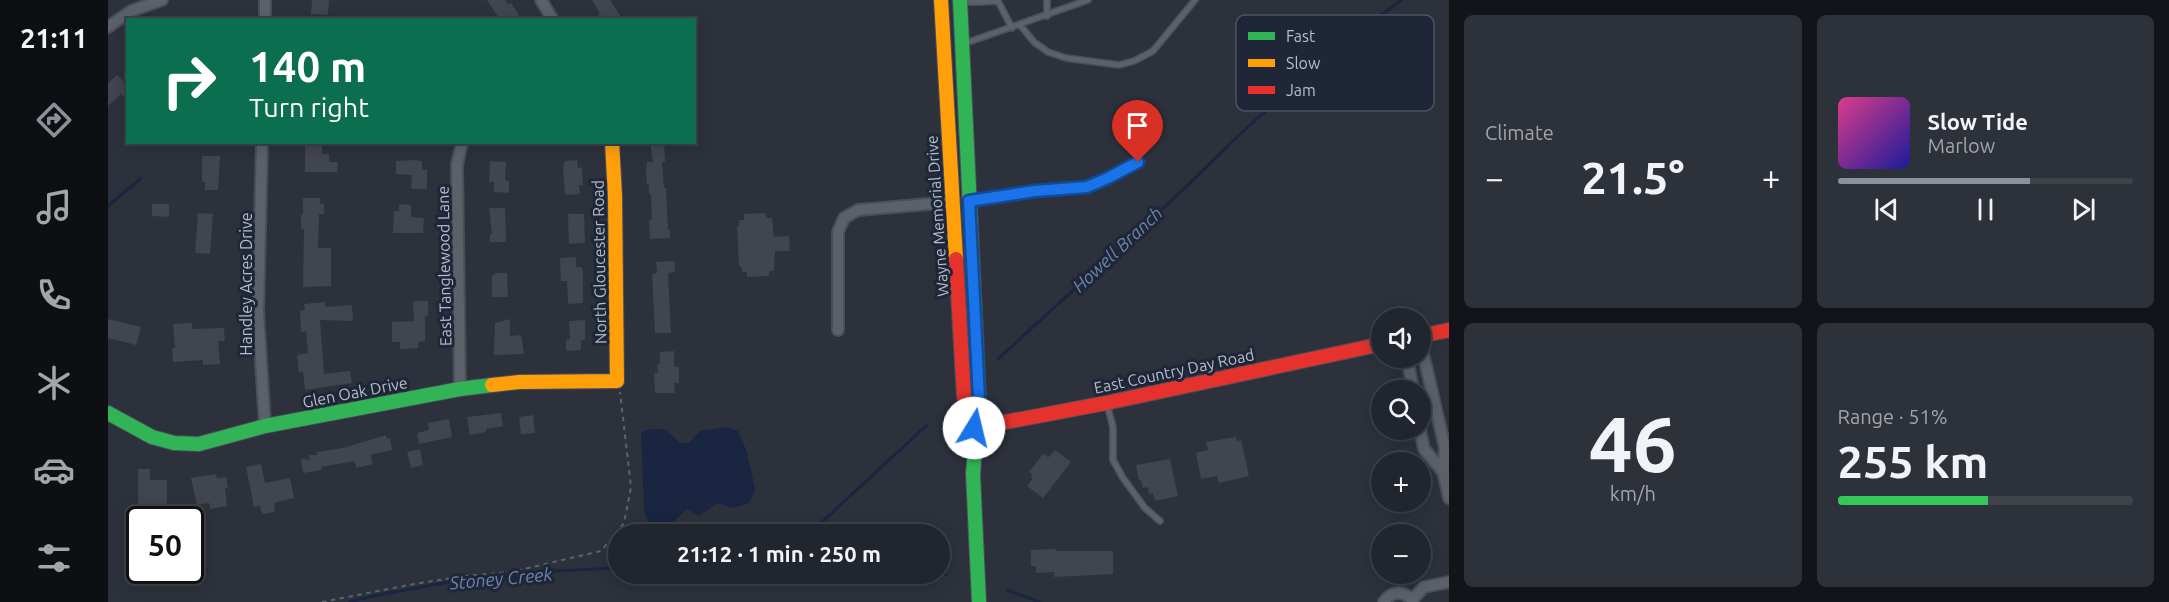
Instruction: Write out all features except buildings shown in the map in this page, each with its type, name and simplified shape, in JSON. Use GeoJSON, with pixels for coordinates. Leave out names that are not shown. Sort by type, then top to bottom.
{"type":"FeatureCollection","features":[{"type":"Feature","properties":{"kind":"street"},"geometry":{"type":"LineString","coordinates":[[108,27],[131,11],[162,0]]}},
{"type":"Feature","properties":{"kind":"street"},"geometry":{"type":"LineString","coordinates":[[265,0],[265,18]]}},
{"type":"Feature","properties":{"kind":"street"},"geometry":{"type":"LineString","coordinates":[[541,0],[552,18]]}},
{"type":"Feature","properties":{"kind":"street","name":"Wayne Memorial Drive"},"geometry":{"type":"LineString","coordinates":[[941,0],[964,397],[974,428]]}},
{"type":"Feature","properties":{"kind":"street","name":"Wayne Memorial Drive"},"geometry":{"type":"LineString","coordinates":[[960,1],[979,398],[974,428],[973,492],[979,602]]}},
{"type":"Feature","properties":{"kind":"street","name":"Handley Acres Drive"},"geometry":{"type":"LineString","coordinates":[[262,144],[258,312],[265,426]]}},
{"type":"Feature","properties":{"kind":"street","name":"East Tanglewood Lane"},"geometry":{"type":"LineString","coordinates":[[460,389],[457,165],[462,144]]}},
{"type":"Feature","properties":{"kind":"street","name":"North Gloucester Road"},"geometry":{"type":"LineString","coordinates":[[612,144],[615,196],[617,381]]}},
{"type":"Feature","properties":{"kind":"street"},"geometry":{"type":"LineString","coordinates":[[838,330],[838,232],[844,218],[858,210],[954,202]]}},
{"type":"Feature","properties":{"kind":"street"},"geometry":{"type":"LineString","coordinates":[[1431,335],[1449,330]]}},
{"type":"Feature","properties":{"kind":"street","name":"East Country Day Road"},"geometry":{"type":"LineString","coordinates":[[974,428],[1106,403],[1371,346]]}},
{"type":"Feature","properties":{"kind":"street"},"geometry":{"type":"LineString","coordinates":[[1427,368],[1445,448],[1449,498]]}},
{"type":"Feature","properties":{"kind":"street","name":"Glen Oak Drive"},"geometry":{"type":"LineString","coordinates":[[108,413],[152,437],[174,443],[199,444],[265,426],[460,389],[519,382],[617,381]]}},
{"type":"Feature","properties":{"kind":"street"},"geometry":{"type":"LineString","coordinates":[[1422,440],[1424,449],[1446,471]]}},
{"type":"Feature","properties":{"kind":"street"},"geometry":{"type":"LineString","coordinates":[[1384,602],[1388,597],[1398,593],[1403,593],[1412,601],[1424,587],[1449,582]]}},
{"type":"Feature","properties":{"kind":"lane"},"geometry":{"type":"LineString","coordinates":[[1047,0],[1047,16]]}},
{"type":"Feature","properties":{"kind":"lane"},"geometry":{"type":"LineString","coordinates":[[961,44],[1088,0]]}},
{"type":"Feature","properties":{"kind":"lane"},"geometry":{"type":"LineString","coordinates":[[1020,25],[1034,42],[1048,52],[1066,58],[1119,65],[1134,61],[1153,51],[1195,0]]}},
{"type":"Feature","properties":{"kind":"lane"},"geometry":{"type":"LineString","coordinates":[[960,1],[999,1],[1012,28]]}},
{"type":"Feature","properties":{"kind":"lane"},"geometry":{"type":"LineString","coordinates":[[969,201],[1035,191],[1087,187],[1138,162]]}},
{"type":"Feature","properties":{"kind":"lane"},"geometry":{"type":"LineString","coordinates":[[1106,403],[1113,427],[1113,460],[1123,478],[1160,522]]}},
{"type":"Feature","properties":{"kind":"path"},"geometry":{"type":"LineString","coordinates":[[322,602],[454,577],[511,572],[602,551],[624,523],[631,487],[617,381]]}},
{"type":"Feature","properties":{"kind":"water"},"geometry":{"type":"Polygon","coordinates":[[[727,427],[738,431],[747,452],[755,489],[749,503],[733,508],[718,503],[699,516],[687,509],[669,524],[649,524],[644,510],[641,432],[658,429],[670,434],[680,443],[689,443],[700,431],[727,427]]]}},
{"type":"Feature","properties":{"kind":"waterway","name":"Howell Branch"},"geometry":{"type":"LineString","coordinates":[[1381,15],[1402,0]]}},
{"type":"Feature","properties":{"kind":"waterway","name":"Howell Branch"},"geometry":{"type":"LineString","coordinates":[[998,359],[1266,111]]}},
{"type":"Feature","properties":{"kind":"waterway"},"geometry":{"type":"LineString","coordinates":[[108,206],[141,178]]}},
{"type":"Feature","properties":{"kind":"waterway","name":"Howell Branch"},"geometry":{"type":"LineString","coordinates":[[820,524],[927,425]]}},
{"type":"Feature","properties":{"kind":"waterway","name":"Stoney Creek"},"geometry":{"type":"LineString","coordinates":[[350,602],[450,582],[522,577],[555,571],[608,568]]}},
{"type":"Feature","properties":{"kind":"waterway","name":"Stoney Creek"},"geometry":{"type":"LineString","coordinates":[[1007,590],[1039,602]]}},
{"type":"Feature","properties":{"kind":"traffic: fast"},"geometry":{"type":"LineString","coordinates":[[960,0],[979,398],[973,474],[979,602]]}},
{"type":"Feature","properties":{"kind":"traffic: fast"},"geometry":{"type":"LineString","coordinates":[[108,413],[152,437],[174,443],[199,444],[265,426],[492,385]]}},
{"type":"Feature","properties":{"kind":"traffic: slow"},"geometry":{"type":"LineString","coordinates":[[941,0],[956,259]]}},
{"type":"Feature","properties":{"kind":"traffic: slow"},"geometry":{"type":"LineString","coordinates":[[492,385],[519,382],[617,381],[615,196],[612,144]]}},
{"type":"Feature","properties":{"kind":"traffic: jam"},"geometry":{"type":"LineString","coordinates":[[956,259],[964,397],[972,423]]}},
{"type":"Feature","properties":{"kind":"traffic: jam"},"geometry":{"type":"LineString","coordinates":[[1431,334],[1449,330]]}},
{"type":"Feature","properties":{"kind":"traffic: jam"},"geometry":{"type":"LineString","coordinates":[[974,428],[1106,403],[1371,346]]}},
{"type":"Feature","properties":{"kind":"route"},"geometry":{"type":"LineString","coordinates":[[974,428],[979,398],[969,201],[1035,191],[1087,187],[1138,162]]}}]}
